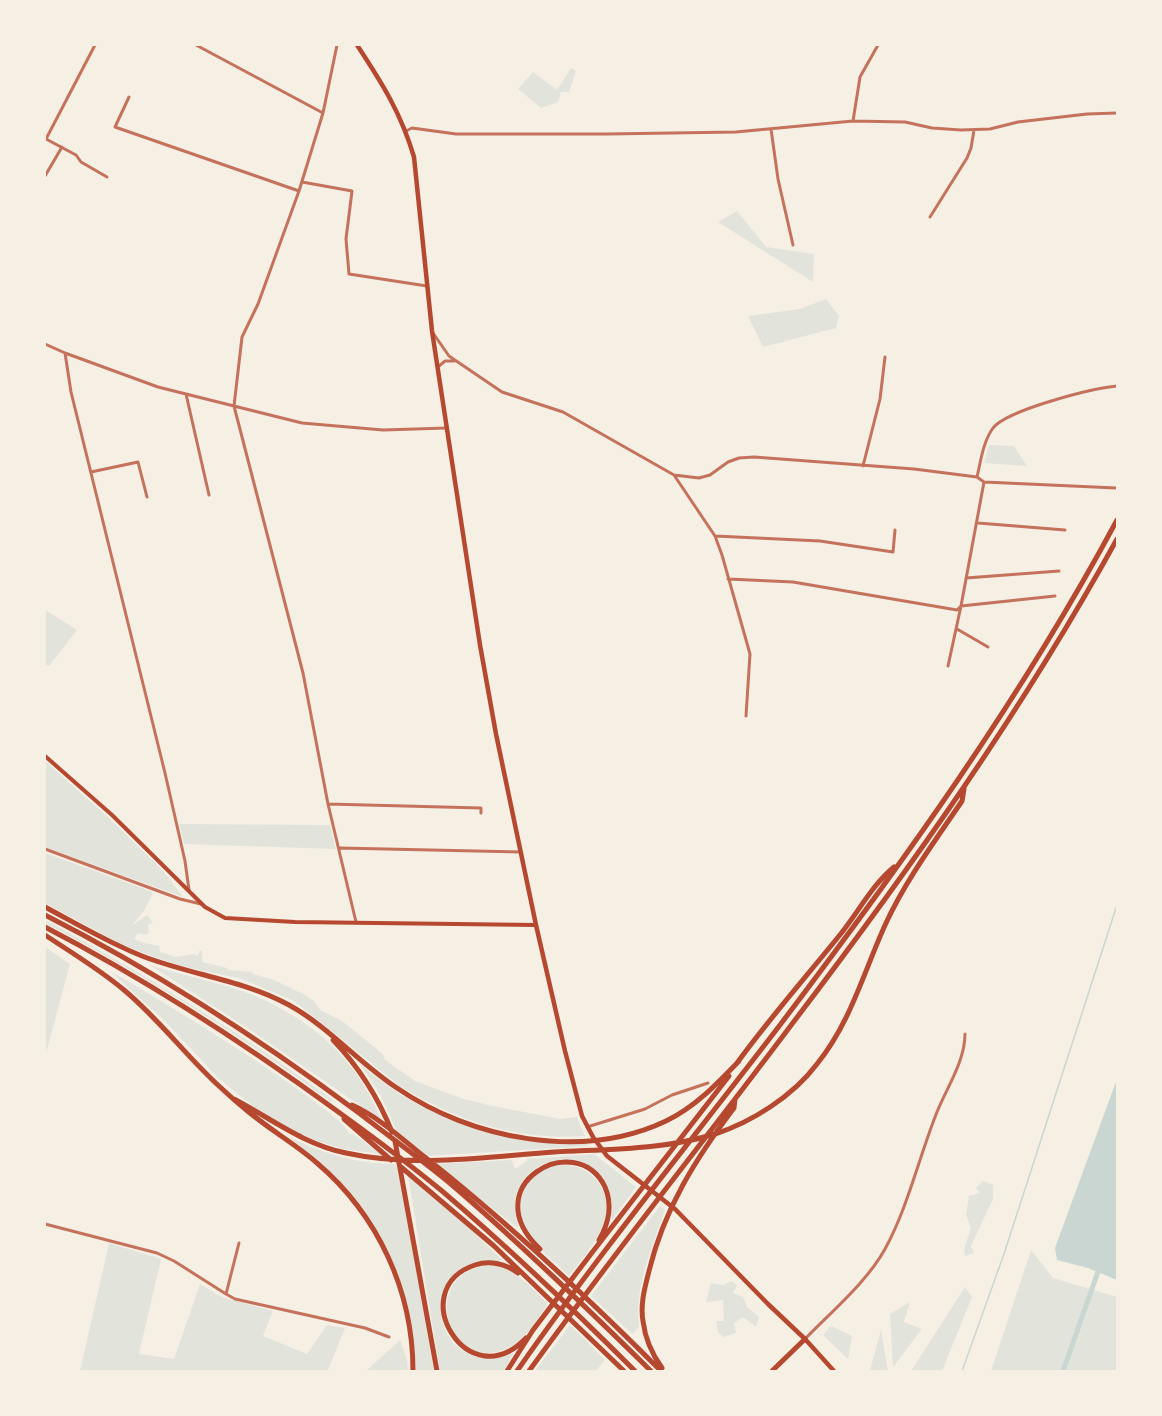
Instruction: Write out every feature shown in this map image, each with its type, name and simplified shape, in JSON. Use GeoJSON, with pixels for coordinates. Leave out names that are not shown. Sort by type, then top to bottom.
{"type":"FeatureCollection","features":[{"type":"Feature","properties":{"kind":"highway"},"geometry":{"type":"LineString","coordinates":[[517,1371],[590,1271],[779,1026],[902,860],[1008,704],[1098,556],[1117,520]]}},
{"type":"Feature","properties":{"kind":"highway"},"geometry":{"type":"LineString","coordinates":[[529,1371],[597,1277],[852,946],[964,788],[1051,653],[1117,539]]}},
{"type":"Feature","properties":{"kind":"highway"},"geometry":{"type":"LineString","coordinates":[[234,1099],[303,1139],[345,1153],[405,1161],[646,1147],[680,1143],[717,1133],[758,1114],[788,1094],[816,1066],[841,1030],[887,922],[914,872],[962,801],[964,788]]}},
{"type":"Feature","properties":{"kind":"highway"},"geometry":{"type":"LineString","coordinates":[[507,1371],[533,1330],[583,1264],[739,1061],[841,934],[882,876],[902,860]]}},
{"type":"Feature","properties":{"kind":"highway"},"geometry":{"type":"LineString","coordinates":[[45,907],[142,956],[173,967],[236,983],[269,996],[307,1017],[383,1078],[429,1107],[463,1122],[493,1131],[534,1139],[574,1141],[615,1137],[648,1128],[682,1112],[710,1092],[739,1061]]}},
{"type":"Feature","properties":{"kind":"highway"},"geometry":{"type":"LineString","coordinates":[[45,915],[200,1004],[273,1052],[409,1150],[541,1263],[651,1371]]}},
{"type":"Feature","properties":{"kind":"highway"},"geometry":{"type":"LineString","coordinates":[[45,927],[204,1019],[285,1073],[390,1149],[515,1255],[635,1371]]}},
{"type":"Feature","properties":{"kind":"highway"},"geometry":{"type":"LineString","coordinates":[[45,936],[80,957],[124,990],[243,1108],[301,1149],[332,1176],[367,1219],[385,1250],[399,1283],[413,1349],[413,1371]]}},
{"type":"Feature","properties":{"kind":"highway"},"geometry":{"type":"LineString","coordinates":[[307,1017],[325,1032],[350,1059],[378,1100],[392,1131],[408,1203],[437,1371]]}},
{"type":"Feature","properties":{"kind":"highway"},"geometry":{"type":"LineString","coordinates":[[662,1371],[651,1349],[644,1327],[642,1312],[645,1286],[657,1241],[677,1194],[702,1150],[734,1108],[735,1097]]}},
{"type":"Feature","properties":{"kind":"highway"},"geometry":{"type":"LineString","coordinates":[[341,1100],[360,1108],[498,1217],[565,1277],[662,1371]]}},
{"type":"Feature","properties":{"kind":"highway"},"geometry":{"type":"LineString","coordinates":[[337,1111],[354,1130],[447,1204],[624,1371]]}},
{"type":"Feature","properties":{"kind":"highway"},"geometry":{"type":"LineString","coordinates":[[565,1277],[560,1269],[531,1241],[519,1218],[519,1195],[523,1184],[535,1172],[561,1161],[573,1162],[590,1170],[602,1181],[609,1203],[608,1220],[594,1250]]}},
{"type":"Feature","properties":{"kind":"highway"},"geometry":{"type":"LineString","coordinates":[[533,1330],[512,1350],[502,1354],[479,1354],[467,1350],[455,1341],[446,1327],[443,1305],[448,1288],[465,1269],[486,1263],[504,1265],[513,1269],[555,1307],[564,1312]]}},
{"type":"Feature","properties":{"kind":"highway"},"geometry":{"type":"LineString","coordinates":[[772,1371],[805,1339]]}},
{"type":"Feature","properties":{"kind":"main road"},"geometry":{"type":"LineString","coordinates":[[357,45],[395,106],[414,157],[432,331],[480,645],[536,925],[576,1096],[587,1127],[607,1156],[675,1209],[834,1371]]}},
{"type":"Feature","properties":{"kind":"main road"},"geometry":{"type":"LineString","coordinates":[[45,756],[112,815],[189,892],[218,915],[233,920],[536,925]]}},
{"type":"Feature","properties":{"kind":"street"},"geometry":{"type":"LineString","coordinates":[[95,45],[45,139],[76,155],[81,162],[107,177]]}},
{"type":"Feature","properties":{"kind":"street"},"geometry":{"type":"LineString","coordinates":[[196,45],[323,113]]}},
{"type":"Feature","properties":{"kind":"street"},"geometry":{"type":"LineString","coordinates":[[338,45],[323,113],[302,182],[258,304],[242,337],[234,406],[303,673],[328,804],[357,922]]}},
{"type":"Feature","properties":{"kind":"street"},"geometry":{"type":"LineString","coordinates":[[853,121],[860,77],[878,45]]}},
{"type":"Feature","properties":{"kind":"street"},"geometry":{"type":"LineString","coordinates":[[129,97],[115,127],[299,191]]}},
{"type":"Feature","properties":{"kind":"street"},"geometry":{"type":"LineString","coordinates":[[406,131],[412,128],[456,134],[736,132],[853,121],[905,122],[932,128],[974,129],[1087,114],[1117,113]]}},
{"type":"Feature","properties":{"kind":"street"},"geometry":{"type":"LineString","coordinates":[[771,129],[778,178],[794,245]]}},
{"type":"Feature","properties":{"kind":"street"},"geometry":{"type":"LineString","coordinates":[[930,217],[967,158],[974,129]]}},
{"type":"Feature","properties":{"kind":"street"},"geometry":{"type":"LineString","coordinates":[[45,176],[62,147]]}},
{"type":"Feature","properties":{"kind":"street"},"geometry":{"type":"LineString","coordinates":[[302,182],[352,191],[346,239],[349,274],[427,286]]}},
{"type":"Feature","properties":{"kind":"street"},"geometry":{"type":"LineString","coordinates":[[432,331],[442,349],[502,392],[563,412],[674,475],[699,478],[710,475],[728,462],[754,457],[864,465],[977,477],[984,482],[1116,488]]}},
{"type":"Feature","properties":{"kind":"street"},"geometry":{"type":"LineString","coordinates":[[45,344],[65,354],[158,387],[302,423],[383,430],[447,428]]}},
{"type":"Feature","properties":{"kind":"street"},"geometry":{"type":"LineString","coordinates":[[65,354],[71,392],[185,861],[189,892]]}},
{"type":"Feature","properties":{"kind":"street"},"geometry":{"type":"LineString","coordinates":[[864,465],[880,399],[885,357]]}},
{"type":"Feature","properties":{"kind":"street"},"geometry":{"type":"LineString","coordinates":[[438,366],[446,361],[456,361]]}},
{"type":"Feature","properties":{"kind":"street"},"geometry":{"type":"LineString","coordinates":[[977,477],[985,441],[994,426],[1012,414],[1093,390],[1117,386]]}},
{"type":"Feature","properties":{"kind":"street"},"geometry":{"type":"LineString","coordinates":[[186,394],[209,495]]}},
{"type":"Feature","properties":{"kind":"street"},"geometry":{"type":"LineString","coordinates":[[91,472],[138,462],[147,498]]}},
{"type":"Feature","properties":{"kind":"street"},"geometry":{"type":"LineString","coordinates":[[674,475],[715,536],[728,579],[750,654],[746,716]]}},
{"type":"Feature","properties":{"kind":"street"},"geometry":{"type":"LineString","coordinates":[[948,666],[962,606],[984,482]]}},
{"type":"Feature","properties":{"kind":"street"},"geometry":{"type":"LineString","coordinates":[[978,523],[1065,530]]}},
{"type":"Feature","properties":{"kind":"street"},"geometry":{"type":"LineString","coordinates":[[715,536],[820,541],[893,552],[896,530]]}},
{"type":"Feature","properties":{"kind":"street"},"geometry":{"type":"LineString","coordinates":[[966,578],[1059,571]]}},
{"type":"Feature","properties":{"kind":"street"},"geometry":{"type":"LineString","coordinates":[[728,579],[793,582],[957,610],[962,606],[1055,596]]}},
{"type":"Feature","properties":{"kind":"street"},"geometry":{"type":"LineString","coordinates":[[957,628],[988,647]]}},
{"type":"Feature","properties":{"kind":"street"},"geometry":{"type":"LineString","coordinates":[[328,804],[481,808],[481,813]]}},
{"type":"Feature","properties":{"kind":"street"},"geometry":{"type":"LineString","coordinates":[[340,848],[521,852]]}},
{"type":"Feature","properties":{"kind":"street"},"geometry":{"type":"LineString","coordinates":[[45,849],[180,899],[203,904]]}},
{"type":"Feature","properties":{"kind":"street"},"geometry":{"type":"LineString","coordinates":[[805,1339],[874,1267],[885,1250],[938,1110],[960,1061],[965,1034]]}},
{"type":"Feature","properties":{"kind":"street"},"geometry":{"type":"LineString","coordinates":[[587,1127],[645,1109],[672,1095],[708,1083]]}},
{"type":"Feature","properties":{"kind":"street"},"geometry":{"type":"LineString","coordinates":[[45,1224],[157,1253],[174,1261],[226,1294],[242,1300],[357,1326],[389,1337]]}},
{"type":"Feature","properties":{"kind":"street"},"geometry":{"type":"LineString","coordinates":[[226,1294],[239,1243]]}},
{"type":"Feature","properties":{"kind":"shaded area"},"geometry":{"type":"Polygon","coordinates":[[[571,68],[576,71],[569,92],[561,92],[558,102],[541,108],[518,89],[533,72],[557,90],[571,68]]]}},
{"type":"Feature","properties":{"kind":"shaded area"},"geometry":{"type":"Polygon","coordinates":[[[737,211],[766,247],[814,254],[813,282],[718,222],[737,211]]]}},
{"type":"Feature","properties":{"kind":"shaded area"},"geometry":{"type":"Polygon","coordinates":[[[826,299],[839,316],[836,328],[763,347],[748,316],[800,309],[826,299]]]}},
{"type":"Feature","properties":{"kind":"shaded area"},"geometry":{"type":"Polygon","coordinates":[[[989,445],[1014,446],[1027,466],[984,463],[989,445]]]}},
{"type":"Feature","properties":{"kind":"shaded area"},"geometry":{"type":"Polygon","coordinates":[[[45,610],[77,630],[49,666],[45,664],[45,610]]]}},
{"type":"Feature","properties":{"kind":"shaded area"},"geometry":{"type":"Polygon","coordinates":[[[45,761],[110,819],[164,872],[183,897],[45,847],[45,761]]]}},
{"type":"Feature","properties":{"kind":"shaded area"},"geometry":{"type":"Polygon","coordinates":[[[179,824],[330,825],[336,849],[184,844],[179,824]]]}},
{"type":"Feature","properties":{"kind":"shaded area"},"geometry":{"type":"Polygon","coordinates":[[[45,853],[153,892],[144,911],[131,926],[147,915],[153,923],[148,924],[149,932],[146,935],[138,933],[134,939],[159,946],[160,952],[176,957],[194,954],[197,956],[200,950],[202,951],[202,962],[228,970],[252,972],[274,980],[305,995],[314,1001],[320,1010],[342,1021],[383,1054],[385,1060],[415,1081],[488,1105],[560,1119],[577,1117],[585,1136],[560,1137],[512,1132],[466,1119],[400,1086],[294,1001],[242,979],[181,966],[119,943],[45,903],[45,853]]]}},
{"type":"Feature","properties":{"kind":"shaded area"},"geometry":{"type":"Polygon","coordinates":[[[45,920],[192,1005],[333,1100],[331,1102],[192,1007],[119,963],[45,923],[45,920]]]}},
{"type":"Feature","properties":{"kind":"shaded area"},"geometry":{"type":"Polygon","coordinates":[[[45,947],[70,964],[45,1057],[45,947]]]}},
{"type":"Feature","properties":{"kind":"shaded area"},"geometry":{"type":"Polygon","coordinates":[[[150,965],[255,996],[301,1021],[322,1036],[340,1054],[370,1096],[381,1120],[252,1031],[150,965]]]}},
{"type":"Feature","properties":{"kind":"shaded area"},"geometry":{"type":"Polygon","coordinates":[[[110,971],[199,1024],[280,1077],[339,1121],[350,1134],[380,1154],[343,1149],[314,1140],[259,1111],[218,1078],[164,1020],[110,971]]]}},
{"type":"Feature","properties":{"kind":"shaded area"},"geometry":{"type":"Polygon","coordinates":[[[360,1064],[385,1084],[411,1100],[466,1126],[526,1140],[588,1144],[589,1146],[426,1156],[397,1132],[381,1096],[360,1064]]]}},
{"type":"Feature","properties":{"kind":"shaded area"},"geometry":{"type":"Polygon","coordinates":[[[1117,1079],[1117,1280],[1088,1268],[1057,1260],[1055,1248],[1117,1079]]]}},
{"type":"Feature","properties":{"kind":"shaded area"},"geometry":{"type":"Polygon","coordinates":[[[290,1137],[340,1156],[396,1166],[434,1371],[416,1371],[405,1296],[397,1272],[376,1227],[339,1179],[290,1137]]]}},
{"type":"Feature","properties":{"kind":"shaded area"},"geometry":{"type":"Polygon","coordinates":[[[594,1154],[636,1187],[612,1220],[611,1197],[602,1178],[590,1168],[576,1162],[560,1160],[545,1163],[532,1171],[521,1183],[515,1200],[518,1228],[435,1164],[512,1160],[515,1169],[527,1159],[594,1154]]]}},
{"type":"Feature","properties":{"kind":"shaded area"},"geometry":{"type":"Polygon","coordinates":[[[568,1165],[586,1171],[596,1180],[605,1196],[606,1209],[604,1221],[593,1245],[569,1276],[539,1248],[529,1235],[521,1210],[524,1192],[534,1177],[550,1167],[568,1165]]]}},
{"type":"Feature","properties":{"kind":"shaded area"},"geometry":{"type":"Polygon","coordinates":[[[408,1175],[502,1260],[470,1265],[454,1276],[445,1289],[441,1302],[441,1316],[452,1342],[464,1351],[483,1358],[514,1353],[503,1371],[440,1371],[408,1175]]]}},
{"type":"Feature","properties":{"kind":"shaded area"},"geometry":{"type":"Polygon","coordinates":[[[983,1181],[993,1185],[993,1199],[971,1246],[974,1253],[965,1256],[964,1249],[971,1228],[966,1215],[969,1196],[980,1193],[976,1188],[983,1181]]]}},
{"type":"Feature","properties":{"kind":"shaded area"},"geometry":{"type":"Polygon","coordinates":[[[660,1206],[665,1210],[642,1283],[639,1297],[639,1327],[632,1334],[591,1296],[660,1206]]]}},
{"type":"Feature","properties":{"kind":"shaded area"},"geometry":{"type":"Polygon","coordinates":[[[109,1243],[161,1259],[139,1354],[174,1359],[200,1284],[222,1297],[273,1311],[263,1336],[307,1354],[327,1325],[345,1328],[328,1370],[334,1371],[80,1371],[109,1243]]]}},
{"type":"Feature","properties":{"kind":"shaded area"},"geometry":{"type":"Polygon","coordinates":[[[1031,1250],[1053,1278],[1117,1297],[1117,1371],[991,1371],[1031,1250]]]}},
{"type":"Feature","properties":{"kind":"shaded area"},"geometry":{"type":"Polygon","coordinates":[[[492,1265],[516,1275],[548,1304],[531,1329],[520,1340],[508,1348],[487,1353],[470,1348],[456,1336],[449,1320],[447,1302],[453,1285],[468,1271],[492,1265]]]}},
{"type":"Feature","properties":{"kind":"shaded area"},"geometry":{"type":"Polygon","coordinates":[[[732,1281],[737,1286],[733,1293],[743,1297],[747,1307],[759,1317],[756,1327],[743,1317],[734,1323],[736,1333],[723,1337],[718,1332],[716,1321],[724,1321],[723,1300],[706,1302],[711,1283],[723,1285],[732,1281]]]}},
{"type":"Feature","properties":{"kind":"shaded area"},"geometry":{"type":"Polygon","coordinates":[[[965,1287],[972,1297],[942,1371],[911,1371],[965,1287]]]}},
{"type":"Feature","properties":{"kind":"shaded area"},"geometry":{"type":"Polygon","coordinates":[[[910,1302],[904,1322],[922,1329],[893,1367],[890,1314],[910,1302]]]}},
{"type":"Feature","properties":{"kind":"shaded area"},"geometry":{"type":"Polygon","coordinates":[[[570,1325],[605,1360],[596,1371],[535,1371],[570,1325]]]}},
{"type":"Feature","properties":{"kind":"shaded area"},"geometry":{"type":"Polygon","coordinates":[[[831,1326],[852,1336],[848,1359],[823,1335],[831,1326]]]}},
{"type":"Feature","properties":{"kind":"shaded area"},"geometry":{"type":"Polygon","coordinates":[[[881,1330],[888,1371],[870,1370],[881,1330]]]}},
{"type":"Feature","properties":{"kind":"shaded area"},"geometry":{"type":"Polygon","coordinates":[[[400,1340],[408,1371],[366,1371],[400,1340]]]}},
{"type":"Feature","properties":{"kind":"waterway"},"geometry":{"type":"LineString","coordinates":[[962,1371],[1004,1254],[1117,905]]}},
{"type":"Feature","properties":{"kind":"waterway"},"geometry":{"type":"LineString","coordinates":[[1063,1371],[1100,1266]]}}]}
